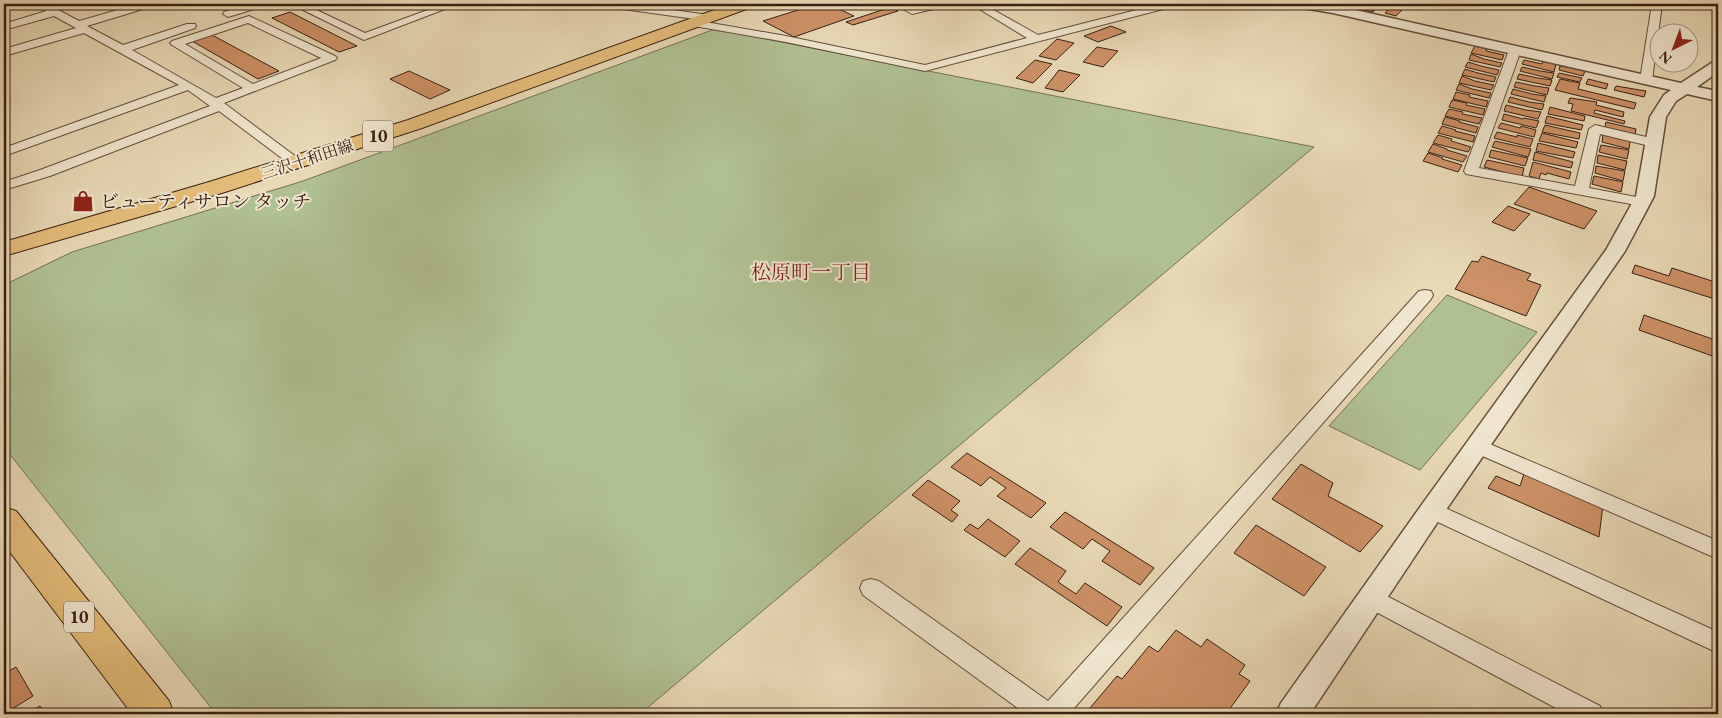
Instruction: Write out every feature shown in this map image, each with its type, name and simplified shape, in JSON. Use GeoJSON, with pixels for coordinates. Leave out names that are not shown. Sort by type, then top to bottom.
{"type":"FeatureCollection","features":[{"type":"Feature","properties":{"kind":"main road","name":"三沢十和田線"},"geometry":{"type":"LineString","coordinates":[[4,250],[415,124],[746,4]]}},
{"type":"Feature","properties":{"kind":"main road","name":"10"},"geometry":{"type":"LineString","coordinates":[[4,520],[155,714]]}},
{"type":"Feature","properties":{"kind":"street"},"geometry":{"type":"LineString","coordinates":[[4,53],[149,4]]}},
{"type":"Feature","properties":{"kind":"street"},"geometry":{"type":"LineString","coordinates":[[122,48],[260,4]]}},
{"type":"Feature","properties":{"kind":"street"},"geometry":{"type":"LineString","coordinates":[[296,4],[364,37],[453,4]]}},
{"type":"Feature","properties":{"kind":"street"},"geometry":{"type":"LineString","coordinates":[[609,4],[702,20],[786,40],[925,68],[1171,4]]}},
{"type":"Feature","properties":{"kind":"street"},"geometry":{"type":"LineString","coordinates":[[899,4],[912,11],[942,4]]}},
{"type":"Feature","properties":{"kind":"street"},"geometry":{"type":"LineString","coordinates":[[976,4],[1037,39]]}},
{"type":"Feature","properties":{"kind":"street"},"geometry":{"type":"LineString","coordinates":[[1303,4],[1335,6],[1515,50],[1718,96]]}},
{"type":"Feature","properties":{"kind":"street"},"geometry":{"type":"LineString","coordinates":[[1646,80],[1657,4]]}},
{"type":"Feature","properties":{"kind":"street"},"geometry":{"type":"LineString","coordinates":[[4,27],[51,7],[81,27],[189,86],[217,104],[296,162]]}},
{"type":"Feature","properties":{"kind":"street"},"geometry":{"type":"LineString","coordinates":[[4,186],[45,173],[217,104],[252,88],[331,58],[249,19],[176,43],[252,88]]}},
{"type":"Feature","properties":{"kind":"street"},"geometry":{"type":"LineString","coordinates":[[1515,50],[1471,171],[1642,202]]}},
{"type":"Feature","properties":{"kind":"street"},"geometry":{"type":"LineString","coordinates":[[1292,714],[1432,510],[1615,252],[1645,196],[1658,117],[1670,98],[1718,64]]}},
{"type":"Feature","properties":{"kind":"street"},"geometry":{"type":"LineString","coordinates":[[4,152],[189,86]]}},
{"type":"Feature","properties":{"kind":"street"},"geometry":{"type":"LineString","coordinates":[[1581,191],[1595,129],[1654,143]]}},
{"type":"Feature","properties":{"kind":"street"},"geometry":{"type":"LineString","coordinates":[[1053,714],[1425,295]]}},
{"type":"Feature","properties":{"kind":"street"},"geometry":{"type":"LineString","coordinates":[[1478,446],[1718,550]]}},
{"type":"Feature","properties":{"kind":"street"},"geometry":{"type":"LineString","coordinates":[[1432,510],[1718,643]]}},
{"type":"Feature","properties":{"kind":"street"},"geometry":{"type":"LineString","coordinates":[[871,588],[1046,714]]}},
{"type":"Feature","properties":{"kind":"street"},"geometry":{"type":"LineString","coordinates":[[1372,598],[1591,714]]}},
{"type":"Feature","properties":{"kind":"green space"},"geometry":{"type":"Polygon","coordinates":[[[715,29],[1314,147],[640,714],[216,714],[4,447],[4,285],[72,252],[303,181],[715,29]]]}},
{"type":"Feature","properties":{"kind":"green space"},"geometry":{"type":"Polygon","coordinates":[[[1447,295],[1537,332],[1420,470],[1329,426],[1447,295]]]}},
{"type":"Feature","properties":{"kind":"building"},"geometry":{"type":"Polygon","coordinates":[[[817,4],[828,4],[854,16],[794,37],[763,21],[817,4]]]}},
{"type":"Feature","properties":{"kind":"building"},"geometry":{"type":"Polygon","coordinates":[[[1352,4],[1376,8],[1373,12],[1349,6],[1352,4]]]}},
{"type":"Feature","properties":{"kind":"building"},"geometry":{"type":"Polygon","coordinates":[[[1392,6],[1403,9],[1396,16],[1385,13],[1392,6]]]}},
{"type":"Feature","properties":{"kind":"building"},"geometry":{"type":"Polygon","coordinates":[[[891,7],[898,11],[853,25],[846,22],[891,7]]]}},
{"type":"Feature","properties":{"kind":"building"},"geometry":{"type":"Polygon","coordinates":[[[290,12],[357,46],[339,52],[272,18],[290,12]]]}},
{"type":"Feature","properties":{"kind":"building"},"geometry":{"type":"Polygon","coordinates":[[[1111,26],[1126,32],[1098,42],[1084,36],[1111,26]]]}},
{"type":"Feature","properties":{"kind":"building"},"geometry":{"type":"Polygon","coordinates":[[[212,35],[279,71],[258,79],[192,41],[212,35]]]}},
{"type":"Feature","properties":{"kind":"building"},"geometry":{"type":"Polygon","coordinates":[[[1057,39],[1074,43],[1056,60],[1039,56],[1057,39]]]}},
{"type":"Feature","properties":{"kind":"building"},"geometry":{"type":"Polygon","coordinates":[[[1475,46],[1487,49],[1486,51],[1504,55],[1502,60],[1471,53],[1475,46]]]}},
{"type":"Feature","properties":{"kind":"building"},"geometry":{"type":"Polygon","coordinates":[[[1097,47],[1118,51],[1103,67],[1083,62],[1097,47]]]}},
{"type":"Feature","properties":{"kind":"building"},"geometry":{"type":"Polygon","coordinates":[[[1471,54],[1502,63],[1500,67],[1469,60],[1471,54]]]}},
{"type":"Feature","properties":{"kind":"building"},"geometry":{"type":"Polygon","coordinates":[[[1035,60],[1052,64],[1033,83],[1016,78],[1035,60]]]}},
{"type":"Feature","properties":{"kind":"building"},"geometry":{"type":"Polygon","coordinates":[[[1524,60],[1542,64],[1543,61],[1556,64],[1554,72],[1522,64],[1524,60]]]}},
{"type":"Feature","properties":{"kind":"building"},"geometry":{"type":"Polygon","coordinates":[[[1468,62],[1499,70],[1497,75],[1465,67],[1468,62]]]}},
{"type":"Feature","properties":{"kind":"building"},"geometry":{"type":"Polygon","coordinates":[[[1560,66],[1585,71],[1583,76],[1559,70],[1560,66]]]}},
{"type":"Feature","properties":{"kind":"building"},"geometry":{"type":"Polygon","coordinates":[[[1522,67],[1554,73],[1552,79],[1520,71],[1522,67]]]}},
{"type":"Feature","properties":{"kind":"building"},"geometry":{"type":"Polygon","coordinates":[[[1465,69],[1496,77],[1494,82],[1462,75],[1465,69]]]}},
{"type":"Feature","properties":{"kind":"building"},"geometry":{"type":"Polygon","coordinates":[[[1059,70],[1080,75],[1063,92],[1045,88],[1059,70]]]}},
{"type":"Feature","properties":{"kind":"building"},"geometry":{"type":"Polygon","coordinates":[[[409,71],[450,90],[430,99],[390,79],[409,71]]]}},
{"type":"Feature","properties":{"kind":"building"},"geometry":{"type":"Polygon","coordinates":[[[1559,73],[1582,78],[1580,82],[1557,77],[1559,73]]]}},
{"type":"Feature","properties":{"kind":"building"},"geometry":{"type":"Polygon","coordinates":[[[1519,74],[1552,80],[1550,86],[1517,79],[1519,74]]]}},
{"type":"Feature","properties":{"kind":"building"},"geometry":{"type":"Polygon","coordinates":[[[1462,76],[1494,85],[1491,90],[1459,83],[1462,76]]]}},
{"type":"Feature","properties":{"kind":"building"},"geometry":{"type":"Polygon","coordinates":[[[1560,79],[1580,83],[1578,89],[1636,103],[1634,109],[1555,90],[1560,79]]]}},
{"type":"Feature","properties":{"kind":"building"},"geometry":{"type":"Polygon","coordinates":[[[1588,79],[1608,84],[1606,89],[1586,84],[1588,79]]]}},
{"type":"Feature","properties":{"kind":"building"},"geometry":{"type":"Polygon","coordinates":[[[1516,82],[1549,88],[1547,95],[1514,87],[1516,82]]]}},
{"type":"Feature","properties":{"kind":"building"},"geometry":{"type":"Polygon","coordinates":[[[1459,84],[1491,93],[1489,98],[1456,90],[1459,84]]]}},
{"type":"Feature","properties":{"kind":"building"},"geometry":{"type":"Polygon","coordinates":[[[1616,86],[1646,91],[1644,97],[1614,90],[1616,86]]]}},
{"type":"Feature","properties":{"kind":"building"},"geometry":{"type":"Polygon","coordinates":[[[1513,89],[1546,96],[1544,102],[1511,94],[1513,89]]]}},
{"type":"Feature","properties":{"kind":"building"},"geometry":{"type":"Polygon","coordinates":[[[1456,92],[1488,101],[1486,107],[1453,99],[1456,92]]]}},
{"type":"Feature","properties":{"kind":"building"},"geometry":{"type":"Polygon","coordinates":[[[1510,97],[1544,104],[1542,110],[1508,102],[1510,97]]]}},
{"type":"Feature","properties":{"kind":"building"},"geometry":{"type":"Polygon","coordinates":[[[1570,98],[1597,102],[1596,105],[1624,112],[1623,117],[1595,110],[1594,113],[1625,121],[1624,124],[1571,111],[1573,104],[1568,103],[1570,98]]]}},
{"type":"Feature","properties":{"kind":"building"},"geometry":{"type":"Polygon","coordinates":[[[1452,100],[1485,109],[1483,115],[1449,107],[1452,100]]]}},
{"type":"Feature","properties":{"kind":"building"},"geometry":{"type":"Polygon","coordinates":[[[1506,105],[1541,112],[1538,119],[1504,111],[1506,105]]]}},
{"type":"Feature","properties":{"kind":"building"},"geometry":{"type":"Polygon","coordinates":[[[1550,107],[1585,116],[1584,121],[1548,114],[1550,107]]]}},
{"type":"Feature","properties":{"kind":"building"},"geometry":{"type":"Polygon","coordinates":[[[1449,109],[1482,118],[1479,124],[1445,116],[1449,109]]]}},
{"type":"Feature","properties":{"kind":"building"},"geometry":{"type":"Polygon","coordinates":[[[1504,114],[1539,121],[1536,128],[1502,120],[1504,114]]]}},
{"type":"Feature","properties":{"kind":"building"},"geometry":{"type":"Polygon","coordinates":[[[1547,116],[1583,125],[1581,130],[1545,123],[1547,116]]]}},
{"type":"Feature","properties":{"kind":"building"},"geometry":{"type":"Polygon","coordinates":[[[1445,117],[1478,127],[1476,133],[1442,124],[1445,117]]]}},
{"type":"Feature","properties":{"kind":"building"},"geometry":{"type":"Polygon","coordinates":[[[1606,122],[1636,129],[1635,135],[1605,128],[1606,122]]]}},
{"type":"Feature","properties":{"kind":"building"},"geometry":{"type":"Polygon","coordinates":[[[1501,123],[1536,130],[1534,137],[1498,128],[1501,123]]]}},
{"type":"Feature","properties":{"kind":"building"},"geometry":{"type":"Polygon","coordinates":[[[1545,125],[1580,133],[1579,139],[1542,132],[1545,125]]]}},
{"type":"Feature","properties":{"kind":"building"},"geometry":{"type":"Polygon","coordinates":[[[1442,126],[1475,136],[1473,142],[1438,133],[1442,126]]]}},
{"type":"Feature","properties":{"kind":"building"},"geometry":{"type":"Polygon","coordinates":[[[1497,132],[1533,139],[1530,147],[1494,138],[1497,132]]]}},
{"type":"Feature","properties":{"kind":"building"},"geometry":{"type":"Polygon","coordinates":[[[1542,133],[1578,142],[1576,148],[1539,141],[1542,133]]]}},
{"type":"Feature","properties":{"kind":"building"},"geometry":{"type":"Polygon","coordinates":[[[1438,135],[1471,147],[1468,152],[1433,143],[1438,135]]]}},
{"type":"Feature","properties":{"kind":"building"},"geometry":{"type":"Polygon","coordinates":[[[1603,135],[1630,141],[1629,149],[1602,142],[1603,135]]]}},
{"type":"Feature","properties":{"kind":"building"},"geometry":{"type":"Polygon","coordinates":[[[1495,141],[1531,149],[1528,157],[1492,147],[1495,141]]]}},
{"type":"Feature","properties":{"kind":"building"},"geometry":{"type":"Polygon","coordinates":[[[1538,143],[1575,152],[1573,158],[1536,151],[1538,143]]]}},
{"type":"Feature","properties":{"kind":"building"},"geometry":{"type":"Polygon","coordinates":[[[1433,144],[1467,156],[1463,162],[1428,152],[1433,144]]]}},
{"type":"Feature","properties":{"kind":"building"},"geometry":{"type":"Polygon","coordinates":[[[1601,145],[1629,150],[1627,159],[1599,152],[1601,145]]]}},
{"type":"Feature","properties":{"kind":"building"},"geometry":{"type":"Polygon","coordinates":[[[1491,150],[1528,158],[1525,166],[1489,157],[1491,150]]]}},
{"type":"Feature","properties":{"kind":"building"},"geometry":{"type":"Polygon","coordinates":[[[1535,152],[1573,162],[1571,168],[1533,160],[1535,152]]]}},
{"type":"Feature","properties":{"kind":"building"},"geometry":{"type":"Polygon","coordinates":[[[1428,153],[1462,165],[1458,172],[1423,161],[1428,153]]]}},
{"type":"Feature","properties":{"kind":"building"},"geometry":{"type":"Polygon","coordinates":[[[1598,155],[1627,161],[1625,170],[1597,163],[1598,155]]]}},
{"type":"Feature","properties":{"kind":"building"},"geometry":{"type":"Polygon","coordinates":[[[1487,160],[1524,168],[1522,177],[1484,167],[1487,160]]]}},
{"type":"Feature","properties":{"kind":"building"},"geometry":{"type":"Polygon","coordinates":[[[1533,162],[1571,172],[1569,179],[1547,173],[1546,175],[1541,173],[1539,179],[1529,176],[1533,162]]]}},
{"type":"Feature","properties":{"kind":"building"},"geometry":{"type":"Polygon","coordinates":[[[1596,166],[1625,171],[1623,181],[1595,173],[1596,166]]]}},
{"type":"Feature","properties":{"kind":"building"},"geometry":{"type":"Polygon","coordinates":[[[1594,176],[1623,182],[1621,192],[1592,184],[1594,176]]]}},
{"type":"Feature","properties":{"kind":"building"},"geometry":{"type":"Polygon","coordinates":[[[1529,187],[1597,211],[1584,229],[1514,204],[1529,187]]]}},
{"type":"Feature","properties":{"kind":"building"},"geometry":{"type":"Polygon","coordinates":[[[1508,206],[1530,214],[1514,231],[1492,222],[1508,206]]]}},
{"type":"Feature","properties":{"kind":"building"},"geometry":{"type":"Polygon","coordinates":[[[1482,256],[1531,274],[1527,280],[1541,285],[1526,316],[1455,289],[1472,261],[1478,262],[1482,256]]]}},
{"type":"Feature","properties":{"kind":"building"},"geometry":{"type":"Polygon","coordinates":[[[1635,265],[1669,276],[1672,268],[1718,283],[1718,300],[1632,273],[1635,265]]]}},
{"type":"Feature","properties":{"kind":"building"},"geometry":{"type":"Polygon","coordinates":[[[1644,315],[1718,341],[1718,358],[1639,330],[1644,315]]]}},
{"type":"Feature","properties":{"kind":"building"},"geometry":{"type":"Polygon","coordinates":[[[967,453],[1046,503],[1031,518],[997,496],[1006,488],[990,477],[981,486],[951,467],[967,453]]]}},
{"type":"Feature","properties":{"kind":"building"},"geometry":{"type":"Polygon","coordinates":[[[1301,464],[1333,483],[1328,496],[1383,526],[1360,552],[1272,499],[1301,464]]]}},
{"type":"Feature","properties":{"kind":"building"},"geometry":{"type":"Polygon","coordinates":[[[1524,474],[1603,505],[1599,537],[1488,488],[1496,476],[1520,486],[1524,474]]]}},
{"type":"Feature","properties":{"kind":"building"},"geometry":{"type":"Polygon","coordinates":[[[928,480],[960,501],[951,510],[958,515],[952,522],[912,495],[928,480]]]}},
{"type":"Feature","properties":{"kind":"building"},"geometry":{"type":"Polygon","coordinates":[[[1065,512],[1154,568],[1140,585],[1102,561],[1110,551],[1092,539],[1083,549],[1050,527],[1065,512]]]}},
{"type":"Feature","properties":{"kind":"building"},"geometry":{"type":"Polygon","coordinates":[[[988,519],[1020,541],[1005,557],[964,530],[970,524],[978,529],[988,519]]]}},
{"type":"Feature","properties":{"kind":"building"},"geometry":{"type":"Polygon","coordinates":[[[1256,525],[1326,567],[1304,596],[1234,553],[1256,525]]]}},
{"type":"Feature","properties":{"kind":"building"},"geometry":{"type":"Polygon","coordinates":[[[1030,548],[1066,571],[1058,582],[1076,594],[1085,583],[1122,607],[1107,626],[1015,564],[1030,548]]]}},
{"type":"Feature","properties":{"kind":"building"},"geometry":{"type":"Polygon","coordinates":[[[1176,630],[1201,647],[1207,639],[1245,665],[1239,674],[1250,681],[1226,714],[1085,714],[1117,676],[1122,679],[1149,646],[1158,652],[1176,630]]]}},
{"type":"Feature","properties":{"kind":"building"},"geometry":{"type":"Polygon","coordinates":[[[16,667],[33,696],[4,714],[4,674],[16,667]]]}},
{"type":"Feature","properties":{"kind":"building"},"geometry":{"type":"Polygon","coordinates":[[[40,706],[46,714],[27,714],[40,706]]]}},
{"type":"Feature","properties":{"kind":"place","name":"ビューティサロン タッチ"},"geometry":{"type":"Point","coordinates":[83,201]}},
{"type":"Feature","properties":{"kind":"district","name":"松原町一丁目"},"geometry":{"type":"Point","coordinates":[811,272]}}]}
